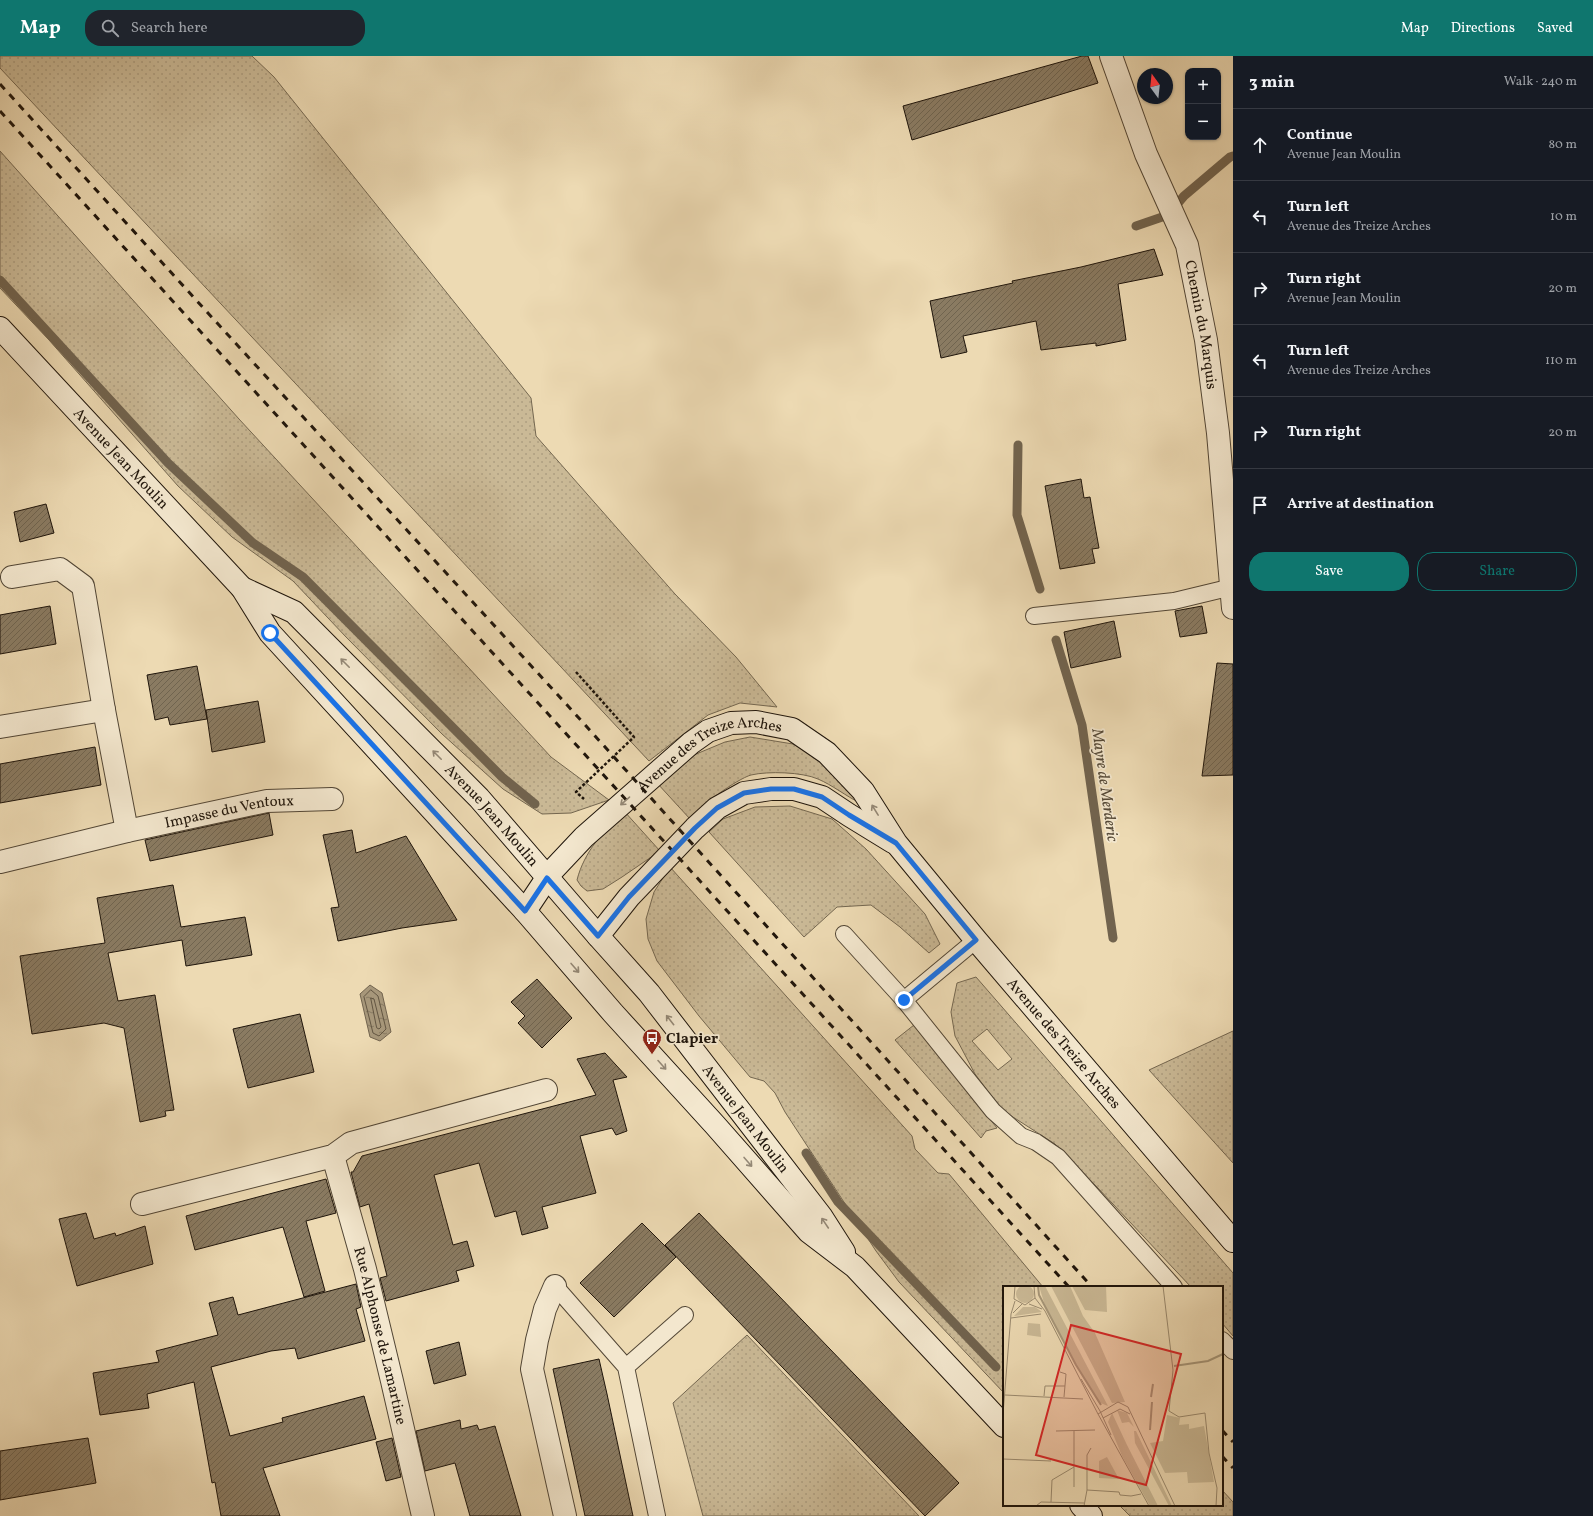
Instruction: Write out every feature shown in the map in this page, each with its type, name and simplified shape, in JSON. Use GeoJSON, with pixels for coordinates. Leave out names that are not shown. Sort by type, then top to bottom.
{"type":"FeatureCollection","features":[{"type":"Feature","properties":{"kind":"street","name":"Chemin du Marquis"},"geometry":{"type":"LineString","coordinates":[[1111,56],[1146,154],[1187,245],[1206,340],[1218,433],[1232,598]]}},
{"type":"Feature","properties":{"kind":"street","name":"Avenue Jean Moulin"},"geometry":{"type":"LineString","coordinates":[[0,328],[242,588],[270,633],[525,911],[613,1013],[710,1119],[809,1232],[855,1268],[1003,1425]]}},
{"type":"Feature","properties":{"kind":"street"},"geometry":{"type":"LineString","coordinates":[[12,577],[60,569],[83,586],[104,710],[127,831]]}},
{"type":"Feature","properties":{"kind":"street","name":"Avenue Jean Moulin"},"geometry":{"type":"LineString","coordinates":[[242,588],[294,612],[479,798],[547,878],[654,999],[821,1216],[855,1268]]}},
{"type":"Feature","properties":{"kind":"street"},"geometry":{"type":"LineString","coordinates":[[0,727],[104,710]]}},
{"type":"Feature","properties":{"kind":"street","name":"Avenue des Treize Arches"},"geometry":{"type":"LineString","coordinates":[[525,911],[547,878],[584,837],[691,743],[708,732],[731,723],[756,722],[792,729],[827,753],[863,790],[896,843],[976,940],[1233,1241]]}},
{"type":"Feature","properties":{"kind":"street","name":"Avenue des Treize Arches"},"geometry":{"type":"LineString","coordinates":[[598,936],[629,897],[695,828],[717,808],[744,793],[771,789],[794,789],[822,797],[896,843]]}},
{"type":"Feature","properties":{"kind":"street","name":"Impasse du Ventoux"},"geometry":{"type":"LineString","coordinates":[[0,862],[127,831],[267,801],[332,799]]}},
{"type":"Feature","properties":{"kind":"street"},"geometry":{"type":"LineString","coordinates":[[142,1204],[333,1156],[351,1143],[546,1090]]}},
{"type":"Feature","properties":{"kind":"street","name":"Rue Alphonse de Lamartine"},"geometry":{"type":"LineString","coordinates":[[333,1156],[366,1276],[392,1380],[423,1516]]}},
{"type":"Feature","properties":{"kind":"street"},"geometry":{"type":"LineString","coordinates":[[555,1286],[545,1309],[537,1340],[532,1369],[565,1516]]}},
{"type":"Feature","properties":{"kind":"street"},"geometry":{"type":"LineString","coordinates":[[1082,1506],[1091,1516]]}},
{"type":"Feature","properties":{"kind":"lane"},"geometry":{"type":"LineString","coordinates":[[1034,616],[1174,601],[1232,598]]}},
{"type":"Feature","properties":{"kind":"lane"},"geometry":{"type":"LineString","coordinates":[[844,934],[904,1000],[993,1111],[1021,1136],[1036,1142],[1058,1157],[1173,1286]]}},
{"type":"Feature","properties":{"kind":"lane"},"geometry":{"type":"LineString","coordinates":[[904,1000],[976,940]]}},
{"type":"Feature","properties":{"kind":"lane"},"geometry":{"type":"LineString","coordinates":[[555,1286],[626,1367],[657,1516]]}},
{"type":"Feature","properties":{"kind":"lane"},"geometry":{"type":"LineString","coordinates":[[626,1367],[685,1315]]}},
{"type":"Feature","properties":{"kind":"lane"},"geometry":{"type":"LineString","coordinates":[[1223,1341],[1233,1352]]}},
{"type":"Feature","properties":{"kind":"path"},"geometry":{"type":"LineString","coordinates":[[576,672],[634,737],[576,792],[605,818]]}},
{"type":"Feature","properties":{"kind":"shaded area"},"geometry":{"type":"Polygon","coordinates":[[[0,56],[252,56],[274,77],[531,398],[536,436],[675,594],[736,657],[777,707],[740,703],[708,715],[649,761],[0,68],[0,56]]]}},
{"type":"Feature","properties":{"kind":"shaded area"},"geometry":{"type":"Polygon","coordinates":[[[0,151],[239,419],[551,757],[609,800],[571,813],[542,814],[503,789],[442,734],[293,581],[232,537],[178,486],[49,340],[0,288],[0,151]]]}},
{"type":"Feature","properties":{"kind":"shaded area"},"geometry":{"type":"Polygon","coordinates":[[[750,737],[793,744],[812,754],[860,803],[818,779],[803,775],[766,773],[751,775],[737,782],[709,801],[690,819],[657,783],[689,757],[725,742],[750,737]]]}},
{"type":"Feature","properties":{"kind":"shaded area"},"geometry":{"type":"Polygon","coordinates":[[[790,806],[832,819],[866,849],[925,914],[940,944],[929,953],[900,927],[871,905],[837,907],[804,937],[709,832],[723,819],[755,807],[790,806]]]}},
{"type":"Feature","properties":{"kind":"shaded area"},"geometry":{"type":"Polygon","coordinates":[[[624,811],[660,851],[603,889],[587,891],[577,880],[584,860],[602,834],[624,811]]]}},
{"type":"Feature","properties":{"kind":"shaded area"},"geometry":{"type":"Polygon","coordinates":[[[670,867],[912,1136],[915,1149],[938,1173],[949,1174],[1042,1286],[1003,1286],[1003,1392],[899,1282],[876,1251],[785,1112],[775,1093],[764,1081],[750,1077],[699,1016],[657,961],[648,939],[646,919],[654,892],[670,867]]]}},
{"type":"Feature","properties":{"kind":"shaded area"},"geometry":{"type":"Polygon","coordinates":[[[976,977],[1233,1273],[1233,1336],[1223,1324],[1223,1286],[1190,1286],[1055,1144],[1002,1110],[975,1074],[955,1036],[951,1012],[957,983],[976,977]],[[987,1029],[972,1041],[998,1070],[1012,1059],[987,1029]]]}},
{"type":"Feature","properties":{"kind":"shaded area"},"geometry":{"type":"Polygon","coordinates":[[[914,1025],[997,1128],[986,1131],[981,1138],[895,1040],[914,1025]]]}},
{"type":"Feature","properties":{"kind":"shaded area"},"geometry":{"type":"Polygon","coordinates":[[[1233,1031],[1233,1163],[1149,1070],[1233,1031]]]}},
{"type":"Feature","properties":{"kind":"shaded area"},"geometry":{"type":"Polygon","coordinates":[[[747,1335],[919,1516],[703,1516],[673,1403],[747,1335]]]}},
{"type":"Feature","properties":{"kind":"shaded area"},"geometry":{"type":"Polygon","coordinates":[[[1223,1491],[1233,1502],[1233,1516],[1130,1516],[1120,1506],[1223,1506],[1223,1491]]]}},
{"type":"Feature","properties":{"kind":"water"},"geometry":{"type":"Polygon","coordinates":[[[370,985],[382,993],[391,1032],[380,1041],[370,1037],[360,994],[370,985]]]}},
{"type":"Feature","properties":{"kind":"building"},"geometry":{"type":"Polygon","coordinates":[[[1082,56],[1088,56],[1098,83],[912,140],[903,106],[1082,56]]]}},
{"type":"Feature","properties":{"kind":"building"},"geometry":{"type":"Polygon","coordinates":[[[1154,249],[1163,275],[1118,284],[1126,340],[1096,346],[1096,343],[1041,350],[1036,321],[963,336],[967,352],[941,358],[930,301],[1013,283],[1012,281],[1081,267],[1154,249]]]}},
{"type":"Feature","properties":{"kind":"building"},"geometry":{"type":"Polygon","coordinates":[[[1081,479],[1084,498],[1090,497],[1099,548],[1092,549],[1095,563],[1060,569],[1045,486],[1081,479]]]}},
{"type":"Feature","properties":{"kind":"building"},"geometry":{"type":"Polygon","coordinates":[[[46,504],[54,533],[20,542],[14,512],[46,504]]]}},
{"type":"Feature","properties":{"kind":"building"},"geometry":{"type":"Polygon","coordinates":[[[50,606],[56,644],[0,654],[0,615],[50,606]]]}},
{"type":"Feature","properties":{"kind":"building"},"geometry":{"type":"Polygon","coordinates":[[[1202,606],[1207,633],[1180,637],[1175,611],[1202,606]]]}},
{"type":"Feature","properties":{"kind":"building"},"geometry":{"type":"Polygon","coordinates":[[[1114,621],[1121,657],[1071,668],[1064,632],[1114,621]]]}},
{"type":"Feature","properties":{"kind":"building"},"geometry":{"type":"Polygon","coordinates":[[[1217,663],[1233,664],[1233,775],[1202,776],[1217,663]]]}},
{"type":"Feature","properties":{"kind":"building"},"geometry":{"type":"Polygon","coordinates":[[[197,666],[207,719],[170,725],[168,717],[155,720],[147,675],[197,666]]]}},
{"type":"Feature","properties":{"kind":"building"},"geometry":{"type":"Polygon","coordinates":[[[258,701],[265,742],[212,752],[206,710],[258,701]]]}},
{"type":"Feature","properties":{"kind":"building"},"geometry":{"type":"Polygon","coordinates":[[[95,747],[101,785],[0,803],[0,764],[95,747]]]}},
{"type":"Feature","properties":{"kind":"building"},"geometry":{"type":"Polygon","coordinates":[[[269,813],[273,835],[150,861],[145,840],[269,813]]]}},
{"type":"Feature","properties":{"kind":"building"},"geometry":{"type":"Polygon","coordinates":[[[352,830],[356,853],[406,836],[457,920],[402,928],[338,941],[331,908],[339,907],[323,835],[352,830]]]}},
{"type":"Feature","properties":{"kind":"building"},"geometry":{"type":"Polygon","coordinates":[[[173,885],[181,927],[245,917],[252,955],[186,966],[182,940],[108,953],[118,1001],[155,995],[174,1110],[165,1111],[166,1116],[140,1122],[124,1028],[104,1023],[32,1034],[20,956],[105,943],[97,898],[173,885]]]}},
{"type":"Feature","properties":{"kind":"building"},"geometry":{"type":"Polygon","coordinates":[[[537,979],[572,1018],[542,1048],[518,1023],[525,1016],[511,1002],[537,979]]]}},
{"type":"Feature","properties":{"kind":"building"},"geometry":{"type":"Polygon","coordinates":[[[300,1014],[314,1072],[248,1088],[233,1029],[300,1014]]]}},
{"type":"Feature","properties":{"kind":"building"},"geometry":{"type":"Polygon","coordinates":[[[605,1053],[627,1077],[613,1080],[627,1131],[616,1135],[612,1128],[580,1136],[596,1193],[542,1207],[548,1228],[522,1235],[516,1211],[495,1217],[479,1163],[434,1175],[453,1245],[467,1241],[474,1266],[456,1271],[459,1281],[386,1301],[380,1278],[387,1276],[369,1204],[360,1207],[351,1172],[353,1172],[362,1156],[596,1095],[577,1059],[605,1053]]]}},
{"type":"Feature","properties":{"kind":"building"},"geometry":{"type":"Polygon","coordinates":[[[326,1179],[336,1213],[306,1221],[325,1291],[304,1297],[283,1227],[195,1250],[186,1216],[326,1179]]]}},
{"type":"Feature","properties":{"kind":"building"},"geometry":{"type":"Polygon","coordinates":[[[86,1213],[94,1239],[115,1233],[116,1236],[145,1226],[153,1264],[77,1286],[59,1219],[86,1213]]]}},
{"type":"Feature","properties":{"kind":"building"},"geometry":{"type":"Polygon","coordinates":[[[699,1213],[959,1483],[925,1516],[665,1245],[699,1213]]]}},
{"type":"Feature","properties":{"kind":"building"},"geometry":{"type":"Polygon","coordinates":[[[642,1223],[676,1257],[614,1317],[580,1283],[642,1223]]]}},
{"type":"Feature","properties":{"kind":"building"},"geometry":{"type":"Polygon","coordinates":[[[356,1284],[361,1307],[356,1309],[365,1341],[298,1359],[295,1348],[271,1351],[211,1367],[230,1436],[283,1422],[282,1418],[364,1396],[376,1439],[263,1468],[280,1516],[221,1516],[215,1482],[212,1483],[194,1382],[147,1394],[149,1408],[100,1415],[93,1373],[159,1362],[156,1351],[218,1335],[209,1303],[233,1297],[238,1315],[356,1284]]]}},
{"type":"Feature","properties":{"kind":"building"},"geometry":{"type":"Polygon","coordinates":[[[459,1342],[466,1375],[434,1384],[426,1351],[459,1342]]]}},
{"type":"Feature","properties":{"kind":"building"},"geometry":{"type":"Polygon","coordinates":[[[599,1359],[633,1516],[585,1516],[553,1369],[599,1359]]]}},
{"type":"Feature","properties":{"kind":"building"},"geometry":{"type":"Polygon","coordinates":[[[460,1420],[461,1429],[477,1425],[479,1430],[495,1426],[521,1516],[470,1516],[455,1463],[425,1471],[416,1431],[460,1420]]]}},
{"type":"Feature","properties":{"kind":"building"},"geometry":{"type":"Polygon","coordinates":[[[88,1438],[96,1483],[0,1500],[0,1451],[88,1438]]]}},
{"type":"Feature","properties":{"kind":"building"},"geometry":{"type":"Polygon","coordinates":[[[392,1438],[401,1477],[386,1481],[376,1442],[392,1438]]]}},
{"type":"Feature","properties":{"kind":"waterway","name":"Mayre de Merderic"},"geometry":{"type":"LineString","coordinates":[[1136,226],[1168,215],[1184,196],[1233,156]]}},
{"type":"Feature","properties":{"kind":"waterway"},"geometry":{"type":"LineString","coordinates":[[0,280],[168,463],[253,543],[303,577],[502,777],[535,804]]}},
{"type":"Feature","properties":{"kind":"waterway","name":"Mayre de Merderic"},"geometry":{"type":"LineString","coordinates":[[1018,445],[1017,515],[1040,589]]}},
{"type":"Feature","properties":{"kind":"waterway","name":"Mayre de Merderic"},"geometry":{"type":"LineString","coordinates":[[1056,640],[1082,725],[1113,938]]}},
{"type":"Feature","properties":{"kind":"waterway"},"geometry":{"type":"LineString","coordinates":[[806,1153],[838,1202],[996,1367]]}},
{"type":"Feature","properties":{"kind":"railway"},"geometry":{"type":"LineString","coordinates":[[0,84],[568,706],[1091,1286]]}},
{"type":"Feature","properties":{"kind":"railway"},"geometry":{"type":"LineString","coordinates":[[0,111],[1068,1286]]}},
{"type":"Feature","properties":{"kind":"railway"},"geometry":{"type":"LineString","coordinates":[[1223,1431],[1233,1442]]}},
{"type":"Feature","properties":{"kind":"railway"},"geometry":{"type":"LineString","coordinates":[[1223,1457],[1233,1468]]}},
{"type":"Feature","properties":{"kind":"place","name":"Clapier"},"geometry":{"type":"Point","coordinates":[652,1055]}},
{"type":"Feature","properties":{"kind":"route"},"geometry":{"type":"LineString","coordinates":[[270,633],[525,911],[547,878],[598,936],[629,897],[695,828],[717,808],[744,793],[771,789],[794,789],[822,797],[896,843],[976,940],[941,971],[904,1000]]}}]}
